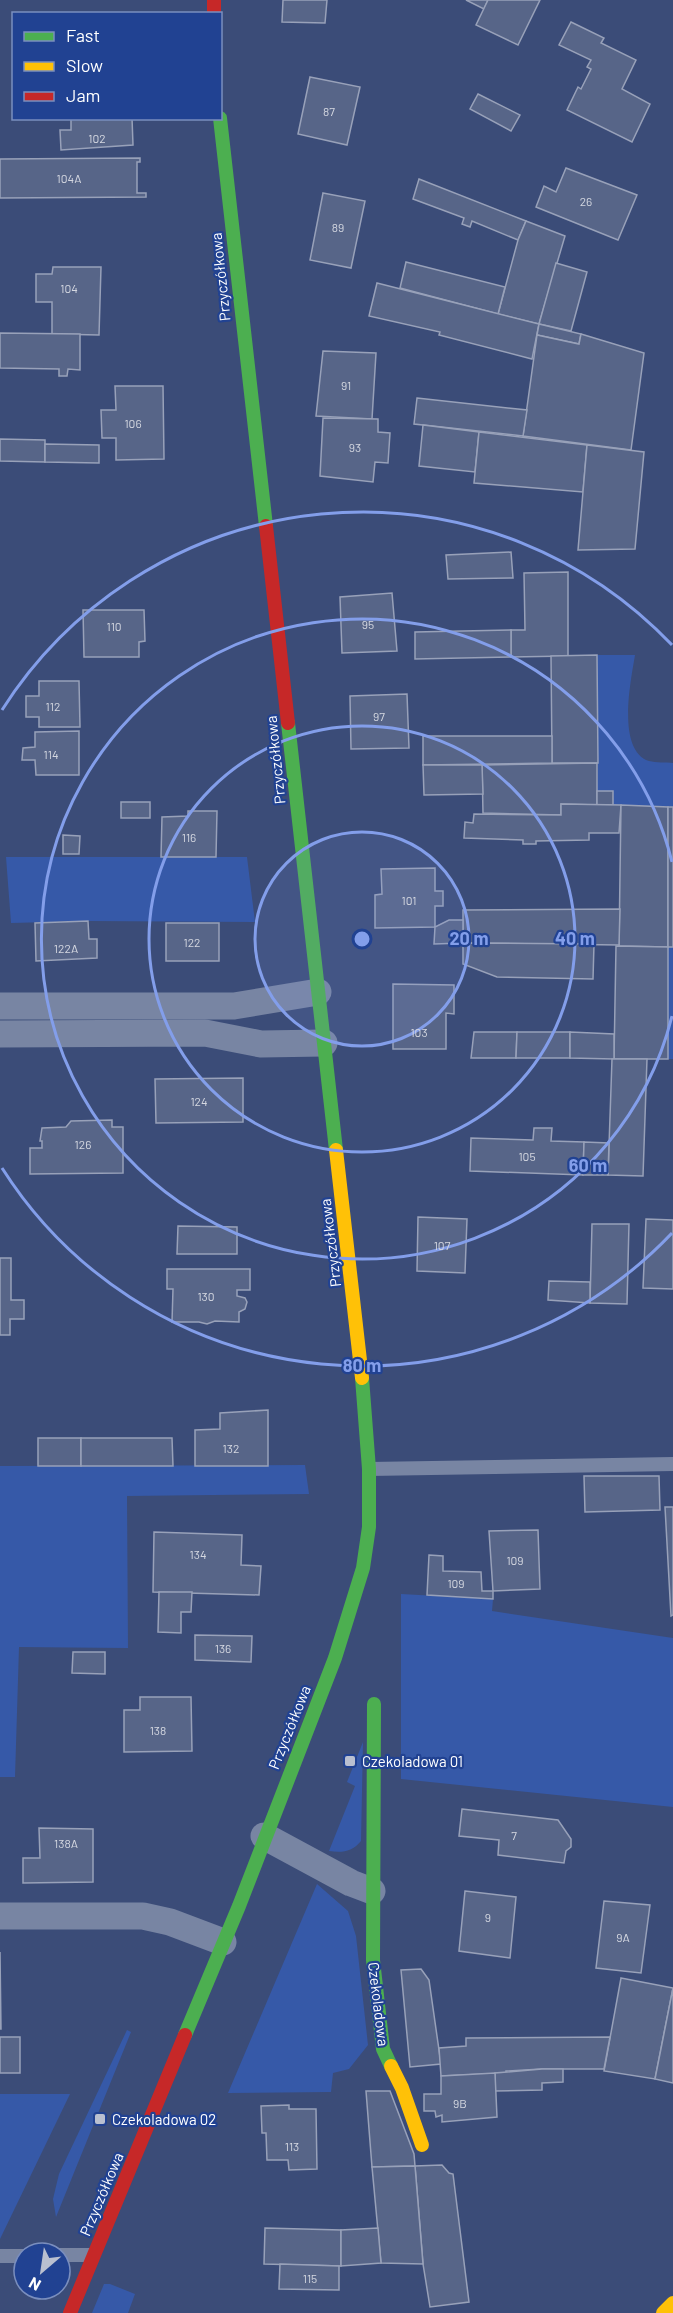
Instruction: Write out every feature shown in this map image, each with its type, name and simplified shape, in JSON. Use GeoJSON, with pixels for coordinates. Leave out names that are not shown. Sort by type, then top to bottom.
{"type":"FeatureCollection","features":[{"type":"Feature","properties":{"kind":"street","name":"Przyczółkowa"},"geometry":{"type":"LineString","coordinates":[[70,2313],[223,1942],[335,1658],[363,1568],[369,1527],[369,1469],[363,1388],[220,120]]}},
{"type":"Feature","properties":{"kind":"street"},"geometry":{"type":"LineString","coordinates":[[0,1006],[234,1006],[318,992]]}},
{"type":"Feature","properties":{"kind":"street"},"geometry":{"type":"LineString","coordinates":[[0,1034],[205,1033],[261,1044],[324,1043]]}},
{"type":"Feature","properties":{"kind":"street","name":"Czekoladowa"},"geometry":{"type":"LineString","coordinates":[[374,1704],[372,1960],[383,2049],[402,2088],[422,2145]]}},
{"type":"Feature","properties":{"kind":"street"},"geometry":{"type":"LineString","coordinates":[[264,1836],[351,1883],[372,1891]]}},
{"type":"Feature","properties":{"kind":"street"},"geometry":{"type":"LineString","coordinates":[[0,1916],[143,1916],[170,1922],[223,1942]]}},
{"type":"Feature","properties":{"kind":"street"},"geometry":{"type":"LineString","coordinates":[[663,2313],[673,2303]]}},
{"type":"Feature","properties":{"kind":"lane"},"geometry":{"type":"LineString","coordinates":[[369,1469],[673,1464]]}},
{"type":"Feature","properties":{"kind":"lane"},"geometry":{"type":"LineString","coordinates":[[72,2255],[92,2255]]}},
{"type":"Feature","properties":{"kind":"shaded area"},"geometry":{"type":"Polygon","coordinates":[[[597,655],[635,655],[628,713],[632,743],[639,754],[649,761],[673,763],[673,807],[613,805],[613,791],[597,791],[597,655]]]}},
{"type":"Feature","properties":{"kind":"shaded area"},"geometry":{"type":"Polygon","coordinates":[[[6,857],[247,857],[255,922],[11,923],[6,857]]]}},
{"type":"Feature","properties":{"kind":"shaded area"},"geometry":{"type":"Polygon","coordinates":[[[668,947],[673,947],[673,1059],[668,1059],[668,947]]]}},
{"type":"Feature","properties":{"kind":"shaded area"},"geometry":{"type":"Polygon","coordinates":[[[305,1465],[309,1494],[127,1496],[128,1648],[19,1647],[15,1777],[0,1777],[0,1466],[305,1465]]]}},
{"type":"Feature","properties":{"kind":"shaded area"},"geometry":{"type":"Polygon","coordinates":[[[401,1594],[493,1599],[492,1611],[673,1638],[673,1807],[401,1779],[401,1594]]]}},
{"type":"Feature","properties":{"kind":"shaded area"},"geometry":{"type":"Polygon","coordinates":[[[363,1742],[361,1841],[346,1851],[329,1851],[355,1786],[347,1782],[363,1742]]]}},
{"type":"Feature","properties":{"kind":"shaded area"},"geometry":{"type":"Polygon","coordinates":[[[317,1884],[348,1911],[356,1936],[368,2045],[349,2069],[333,2073],[331,2092],[228,2093],[317,1884]]]}},
{"type":"Feature","properties":{"kind":"shaded area"},"geometry":{"type":"Polygon","coordinates":[[[127,2030],[131,2032],[56,2217],[53,2199],[59,2174],[127,2030]]]}},
{"type":"Feature","properties":{"kind":"shaded area"},"geometry":{"type":"Polygon","coordinates":[[[0,2094],[70,2094],[0,2239],[0,2094]]]}},
{"type":"Feature","properties":{"kind":"shaded area"},"geometry":{"type":"Polygon","coordinates":[[[104,2284],[110,2284],[135,2294],[128,2313],[92,2313],[104,2284]]]}},
{"type":"Feature","properties":{"kind":"building"},"geometry":{"type":"Polygon","coordinates":[[[283,0],[327,0],[325,23],[282,22],[283,0]]]}},
{"type":"Feature","properties":{"kind":"building"},"geometry":{"type":"Polygon","coordinates":[[[466,0],[488,0],[484,9],[466,0]]]}},
{"type":"Feature","properties":{"kind":"building"},"geometry":{"type":"Polygon","coordinates":[[[488,0],[540,0],[518,45],[476,25],[488,0]]]}},
{"type":"Feature","properties":{"kind":"building"},"geometry":{"type":"Polygon","coordinates":[[[571,22],[604,38],[601,43],[636,60],[622,89],[650,104],[632,142],[567,110],[578,87],[581,89],[591,69],[587,67],[591,60],[559,45],[571,22]]]}},
{"type":"Feature","properties":{"kind":"building"},"geometry":{"type":"Polygon","coordinates":[[[310,77],[360,87],[347,145],[298,134],[310,77]]]}},
{"type":"Feature","properties":{"kind":"building"},"geometry":{"type":"Polygon","coordinates":[[[478,94],[520,115],[511,131],[470,109],[478,94]]]}},
{"type":"Feature","properties":{"kind":"building"},"geometry":{"type":"Polygon","coordinates":[[[71,120],[132,120],[133,145],[61,150],[60,130],[71,130],[71,120]]]}},
{"type":"Feature","properties":{"kind":"building"},"geometry":{"type":"Polygon","coordinates":[[[140,158],[140,162],[137,162],[137,193],[146,193],[146,197],[0,198],[0,159],[140,158]]]}},
{"type":"Feature","properties":{"kind":"building"},"geometry":{"type":"Polygon","coordinates":[[[566,168],[637,195],[618,240],[536,207],[544,186],[556,192],[566,168]]]}},
{"type":"Feature","properties":{"kind":"building"},"geometry":{"type":"Polygon","coordinates":[[[419,179],[526,221],[518,240],[472,221],[470,227],[462,224],[464,218],[413,199],[419,179]]]}},
{"type":"Feature","properties":{"kind":"building"},"geometry":{"type":"Polygon","coordinates":[[[323,193],[365,201],[351,268],[310,260],[323,193]]]}},
{"type":"Feature","properties":{"kind":"building"},"geometry":{"type":"Polygon","coordinates":[[[526,221],[565,236],[539,324],[498,314],[518,240],[526,221]]]}},
{"type":"Feature","properties":{"kind":"building"},"geometry":{"type":"Polygon","coordinates":[[[406,262],[505,287],[498,314],[400,288],[406,262]]]}},
{"type":"Feature","properties":{"kind":"building"},"geometry":{"type":"Polygon","coordinates":[[[556,263],[587,272],[571,331],[539,324],[556,263]]]}},
{"type":"Feature","properties":{"kind":"building"},"geometry":{"type":"Polygon","coordinates":[[[53,267],[101,267],[99,335],[52,334],[52,302],[36,302],[36,274],[52,274],[53,267]]]}},
{"type":"Feature","properties":{"kind":"building"},"geometry":{"type":"Polygon","coordinates":[[[377,283],[539,324],[532,359],[439,335],[440,332],[369,316],[377,283]]]}},
{"type":"Feature","properties":{"kind":"building"},"geometry":{"type":"Polygon","coordinates":[[[539,324],[581,334],[579,344],[537,335],[539,324]]]}},
{"type":"Feature","properties":{"kind":"building"},"geometry":{"type":"Polygon","coordinates":[[[0,333],[80,334],[80,370],[68,369],[67,376],[59,376],[59,369],[0,368],[0,333]]]}},
{"type":"Feature","properties":{"kind":"building"},"geometry":{"type":"Polygon","coordinates":[[[581,334],[644,353],[631,450],[523,436],[537,335],[579,344],[581,334]]]}},
{"type":"Feature","properties":{"kind":"building"},"geometry":{"type":"Polygon","coordinates":[[[323,351],[376,353],[372,419],[316,416],[323,351]]]}},
{"type":"Feature","properties":{"kind":"building"},"geometry":{"type":"Polygon","coordinates":[[[115,386],[163,386],[164,459],[116,460],[116,438],[102,438],[101,410],[116,410],[115,386]]]}},
{"type":"Feature","properties":{"kind":"building"},"geometry":{"type":"Polygon","coordinates":[[[417,398],[527,410],[523,436],[414,424],[417,398]]]}},
{"type":"Feature","properties":{"kind":"building"},"geometry":{"type":"Polygon","coordinates":[[[323,418],[378,419],[378,432],[390,433],[388,463],[375,462],[373,482],[320,476],[323,418]]]}},
{"type":"Feature","properties":{"kind":"building"},"geometry":{"type":"Polygon","coordinates":[[[423,425],[479,432],[475,472],[419,466],[423,425]]]}},
{"type":"Feature","properties":{"kind":"building"},"geometry":{"type":"Polygon","coordinates":[[[479,432],[587,445],[583,492],[474,483],[479,432]]]}},
{"type":"Feature","properties":{"kind":"building"},"geometry":{"type":"Polygon","coordinates":[[[0,439],[45,440],[45,462],[0,461],[0,439]]]}},
{"type":"Feature","properties":{"kind":"building"},"geometry":{"type":"Polygon","coordinates":[[[45,444],[99,445],[99,463],[45,462],[45,444]]]}},
{"type":"Feature","properties":{"kind":"building"},"geometry":{"type":"Polygon","coordinates":[[[587,445],[644,452],[635,549],[578,550],[587,445]]]}},
{"type":"Feature","properties":{"kind":"building"},"geometry":{"type":"Polygon","coordinates":[[[511,552],[513,578],[448,579],[446,555],[511,552]]]}},
{"type":"Feature","properties":{"kind":"building"},"geometry":{"type":"Polygon","coordinates":[[[568,572],[568,656],[511,657],[511,630],[525,630],[524,573],[568,572]]]}},
{"type":"Feature","properties":{"kind":"building"},"geometry":{"type":"Polygon","coordinates":[[[392,593],[397,651],[342,653],[340,597],[392,593]]]}},
{"type":"Feature","properties":{"kind":"building"},"geometry":{"type":"Polygon","coordinates":[[[83,610],[144,610],[145,641],[139,642],[139,657],[84,657],[83,610]]]}},
{"type":"Feature","properties":{"kind":"building"},"geometry":{"type":"Polygon","coordinates":[[[511,630],[511,657],[415,659],[415,632],[511,630]]]}},
{"type":"Feature","properties":{"kind":"building"},"geometry":{"type":"Polygon","coordinates":[[[597,655],[598,763],[552,763],[551,656],[597,655]]]}},
{"type":"Feature","properties":{"kind":"building"},"geometry":{"type":"Polygon","coordinates":[[[39,681],[79,681],[80,727],[39,727],[39,717],[26,717],[26,696],[39,696],[39,681]]]}},
{"type":"Feature","properties":{"kind":"building"},"geometry":{"type":"Polygon","coordinates":[[[407,694],[409,748],[351,749],[350,696],[407,694]]]}},
{"type":"Feature","properties":{"kind":"building"},"geometry":{"type":"Polygon","coordinates":[[[79,731],[79,775],[36,775],[35,760],[22,760],[23,748],[35,747],[35,732],[79,731]]]}},
{"type":"Feature","properties":{"kind":"building"},"geometry":{"type":"Polygon","coordinates":[[[423,736],[552,736],[552,763],[423,765],[423,736]]]}},
{"type":"Feature","properties":{"kind":"building"},"geometry":{"type":"Polygon","coordinates":[[[597,763],[597,805],[561,804],[561,815],[483,813],[482,765],[597,763]]]}},
{"type":"Feature","properties":{"kind":"building"},"geometry":{"type":"Polygon","coordinates":[[[423,765],[482,765],[483,794],[424,795],[423,765]]]}},
{"type":"Feature","properties":{"kind":"building"},"geometry":{"type":"Polygon","coordinates":[[[597,791],[613,791],[613,805],[597,805],[597,791]]]}},
{"type":"Feature","properties":{"kind":"building"},"geometry":{"type":"Polygon","coordinates":[[[121,802],[150,802],[150,818],[121,818],[121,802]]]}},
{"type":"Feature","properties":{"kind":"building"},"geometry":{"type":"Polygon","coordinates":[[[561,804],[621,805],[619,833],[589,833],[589,840],[536,841],[536,844],[523,844],[523,840],[464,838],[465,822],[473,823],[474,814],[561,815],[561,804]]]}},
{"type":"Feature","properties":{"kind":"building"},"geometry":{"type":"Polygon","coordinates":[[[621,805],[668,807],[668,947],[619,946],[621,805]]]}},
{"type":"Feature","properties":{"kind":"building"},"geometry":{"type":"Polygon","coordinates":[[[668,807],[673,807],[673,947],[668,947],[668,807]]]}},
{"type":"Feature","properties":{"kind":"building"},"geometry":{"type":"Polygon","coordinates":[[[188,811],[217,811],[216,857],[161,857],[162,817],[188,816],[188,811]]]}},
{"type":"Feature","properties":{"kind":"building"},"geometry":{"type":"Polygon","coordinates":[[[63,835],[80,836],[79,854],[63,854],[63,835]]]}},
{"type":"Feature","properties":{"kind":"building"},"geometry":{"type":"Polygon","coordinates":[[[435,868],[435,891],[443,891],[443,906],[435,906],[435,927],[375,928],[375,895],[382,894],[381,869],[435,868]]]}},
{"type":"Feature","properties":{"kind":"building"},"geometry":{"type":"Polygon","coordinates":[[[620,909],[619,945],[463,943],[463,910],[620,909]]]}},
{"type":"Feature","properties":{"kind":"building"},"geometry":{"type":"Polygon","coordinates":[[[449,920],[463,920],[463,943],[434,944],[435,927],[449,920]]]}},
{"type":"Feature","properties":{"kind":"building"},"geometry":{"type":"Polygon","coordinates":[[[88,921],[89,939],[97,939],[97,958],[36,961],[35,923],[88,921]]]}},
{"type":"Feature","properties":{"kind":"building"},"geometry":{"type":"Polygon","coordinates":[[[166,923],[219,923],[219,961],[166,961],[166,923]]]}},
{"type":"Feature","properties":{"kind":"building"},"geometry":{"type":"Polygon","coordinates":[[[463,943],[594,944],[593,979],[497,977],[463,964],[463,943]]]}},
{"type":"Feature","properties":{"kind":"building"},"geometry":{"type":"Polygon","coordinates":[[[616,946],[668,947],[668,1059],[614,1059],[616,946]]]}},
{"type":"Feature","properties":{"kind":"building"},"geometry":{"type":"Polygon","coordinates":[[[393,984],[454,985],[454,1014],[446,1013],[446,1049],[393,1049],[393,984]]]}},
{"type":"Feature","properties":{"kind":"building"},"geometry":{"type":"Polygon","coordinates":[[[474,1032],[517,1032],[516,1058],[471,1058],[474,1032]]]}},
{"type":"Feature","properties":{"kind":"building"},"geometry":{"type":"Polygon","coordinates":[[[517,1032],[570,1032],[570,1058],[516,1058],[517,1032]]]}},
{"type":"Feature","properties":{"kind":"building"},"geometry":{"type":"Polygon","coordinates":[[[570,1032],[614,1034],[614,1059],[570,1058],[570,1032]]]}},
{"type":"Feature","properties":{"kind":"building"},"geometry":{"type":"Polygon","coordinates":[[[612,1059],[647,1059],[643,1176],[608,1175],[612,1059]]]}},
{"type":"Feature","properties":{"kind":"building"},"geometry":{"type":"Polygon","coordinates":[[[243,1078],[243,1122],[156,1123],[155,1079],[243,1078]]]}},
{"type":"Feature","properties":{"kind":"building"},"geometry":{"type":"Polygon","coordinates":[[[112,1120],[112,1127],[123,1127],[123,1173],[30,1174],[30,1148],[42,1148],[42,1141],[40,1141],[42,1128],[66,1127],[71,1121],[112,1120]]]}},
{"type":"Feature","properties":{"kind":"building"},"geometry":{"type":"Polygon","coordinates":[[[534,1128],[552,1128],[551,1141],[584,1142],[583,1175],[470,1171],[471,1138],[533,1140],[534,1128]]]}},
{"type":"Feature","properties":{"kind":"building"},"geometry":{"type":"Polygon","coordinates":[[[584,1142],[609,1143],[608,1175],[583,1175],[584,1142]]]}},
{"type":"Feature","properties":{"kind":"building"},"geometry":{"type":"Polygon","coordinates":[[[418,1217],[467,1219],[465,1273],[417,1271],[418,1217]]]}},
{"type":"Feature","properties":{"kind":"building"},"geometry":{"type":"Polygon","coordinates":[[[646,1219],[673,1220],[673,1289],[643,1288],[646,1219]]]}},
{"type":"Feature","properties":{"kind":"building"},"geometry":{"type":"Polygon","coordinates":[[[592,1224],[629,1224],[627,1304],[590,1303],[592,1224]]]}},
{"type":"Feature","properties":{"kind":"building"},"geometry":{"type":"Polygon","coordinates":[[[178,1226],[237,1227],[237,1254],[177,1254],[178,1226]]]}},
{"type":"Feature","properties":{"kind":"building"},"geometry":{"type":"Polygon","coordinates":[[[0,1258],[11,1258],[11,1300],[24,1300],[24,1319],[10,1319],[10,1335],[0,1335],[0,1258]]]}},
{"type":"Feature","properties":{"kind":"building"},"geometry":{"type":"Polygon","coordinates":[[[167,1269],[250,1269],[250,1290],[237,1290],[237,1296],[245,1298],[247,1302],[245,1309],[239,1312],[239,1322],[215,1321],[207,1324],[172,1322],[173,1289],[167,1289],[167,1269]]]}},
{"type":"Feature","properties":{"kind":"building"},"geometry":{"type":"Polygon","coordinates":[[[549,1281],[590,1282],[590,1303],[548,1300],[549,1281]]]}},
{"type":"Feature","properties":{"kind":"building"},"geometry":{"type":"Polygon","coordinates":[[[268,1410],[268,1466],[195,1466],[195,1430],[220,1429],[220,1413],[268,1410]]]}},
{"type":"Feature","properties":{"kind":"building"},"geometry":{"type":"Polygon","coordinates":[[[38,1438],[81,1438],[81,1466],[38,1466],[38,1438]]]}},
{"type":"Feature","properties":{"kind":"building"},"geometry":{"type":"Polygon","coordinates":[[[81,1438],[172,1438],[173,1466],[81,1466],[81,1438]]]}},
{"type":"Feature","properties":{"kind":"building"},"geometry":{"type":"Polygon","coordinates":[[[584,1476],[659,1476],[660,1510],[585,1512],[584,1476]]]}},
{"type":"Feature","properties":{"kind":"building"},"geometry":{"type":"Polygon","coordinates":[[[665,1507],[673,1507],[673,1615],[671,1616],[665,1507]]]}},
{"type":"Feature","properties":{"kind":"building"},"geometry":{"type":"Polygon","coordinates":[[[538,1530],[540,1589],[493,1591],[489,1531],[538,1530]]]}},
{"type":"Feature","properties":{"kind":"building"},"geometry":{"type":"Polygon","coordinates":[[[154,1532],[242,1535],[241,1565],[261,1566],[259,1595],[153,1592],[154,1532]]]}},
{"type":"Feature","properties":{"kind":"building"},"geometry":{"type":"Polygon","coordinates":[[[429,1555],[443,1556],[443,1571],[481,1572],[482,1591],[493,1591],[493,1599],[427,1595],[429,1555]]]}},
{"type":"Feature","properties":{"kind":"building"},"geometry":{"type":"Polygon","coordinates":[[[159,1592],[192,1592],[191,1612],[181,1612],[181,1633],[158,1632],[159,1592]]]}},
{"type":"Feature","properties":{"kind":"building"},"geometry":{"type":"Polygon","coordinates":[[[195,1635],[252,1636],[251,1662],[195,1660],[195,1635]]]}},
{"type":"Feature","properties":{"kind":"building"},"geometry":{"type":"Polygon","coordinates":[[[73,1652],[105,1652],[105,1674],[72,1673],[73,1652]]]}},
{"type":"Feature","properties":{"kind":"building"},"geometry":{"type":"Polygon","coordinates":[[[140,1697],[191,1697],[192,1751],[124,1752],[124,1710],[140,1710],[140,1697]]]}},
{"type":"Feature","properties":{"kind":"building"},"geometry":{"type":"Polygon","coordinates":[[[462,1809],[558,1820],[571,1839],[571,1847],[566,1851],[564,1863],[498,1855],[499,1840],[459,1836],[462,1809]]]}},
{"type":"Feature","properties":{"kind":"building"},"geometry":{"type":"Polygon","coordinates":[[[39,1828],[93,1829],[93,1882],[23,1883],[23,1858],[40,1858],[39,1828]]]}},
{"type":"Feature","properties":{"kind":"building"},"geometry":{"type":"Polygon","coordinates":[[[465,1891],[516,1897],[510,1958],[459,1951],[465,1891]]]}},
{"type":"Feature","properties":{"kind":"building"},"geometry":{"type":"Polygon","coordinates":[[[604,1901],[650,1905],[641,1973],[596,1968],[604,1901]]]}},
{"type":"Feature","properties":{"kind":"building"},"geometry":{"type":"Polygon","coordinates":[[[0,1952],[1,2029],[0,2029],[0,1952]]]}},
{"type":"Feature","properties":{"kind":"building"},"geometry":{"type":"Polygon","coordinates":[[[421,1969],[429,1980],[441,2064],[410,2067],[401,1970],[421,1969]]]}},
{"type":"Feature","properties":{"kind":"building"},"geometry":{"type":"Polygon","coordinates":[[[621,1978],[673,1988],[655,2079],[604,2071],[621,1978]]]}},
{"type":"Feature","properties":{"kind":"building"},"geometry":{"type":"Polygon","coordinates":[[[673,1988],[673,2083],[655,2079],[673,1988]]]}},
{"type":"Feature","properties":{"kind":"building"},"geometry":{"type":"Polygon","coordinates":[[[0,2037],[20,2037],[20,2073],[0,2073],[0,2037]]]}},
{"type":"Feature","properties":{"kind":"building"},"geometry":{"type":"Polygon","coordinates":[[[610,2037],[604,2069],[542,2069],[441,2076],[439,2048],[466,2046],[466,2038],[610,2037]]]}},
{"type":"Feature","properties":{"kind":"building"},"geometry":{"type":"Polygon","coordinates":[[[563,2069],[563,2082],[542,2083],[542,2090],[495,2091],[495,2073],[563,2069]]]}},
{"type":"Feature","properties":{"kind":"building"},"geometry":{"type":"Polygon","coordinates":[[[495,2073],[497,2117],[442,2122],[442,2115],[436,2117],[435,2111],[424,2111],[424,2094],[441,2094],[441,2076],[495,2073]]]}},
{"type":"Feature","properties":{"kind":"building"},"geometry":{"type":"Polygon","coordinates":[[[366,2091],[390,2091],[414,2154],[415,2166],[372,2167],[366,2091]]]}},
{"type":"Feature","properties":{"kind":"building"},"geometry":{"type":"Polygon","coordinates":[[[289,2105],[289,2109],[316,2109],[317,2169],[289,2170],[288,2160],[267,2160],[266,2133],[262,2133],[261,2106],[289,2105]]]}},
{"type":"Feature","properties":{"kind":"building"},"geometry":{"type":"Polygon","coordinates":[[[442,2165],[453,2174],[469,2302],[430,2307],[423,2264],[415,2166],[442,2165]]]}},
{"type":"Feature","properties":{"kind":"building"},"geometry":{"type":"Polygon","coordinates":[[[415,2166],[423,2264],[381,2263],[372,2167],[415,2166]]]}},
{"type":"Feature","properties":{"kind":"building"},"geometry":{"type":"Polygon","coordinates":[[[265,2228],[341,2230],[341,2266],[264,2264],[265,2228]]]}},
{"type":"Feature","properties":{"kind":"building"},"geometry":{"type":"Polygon","coordinates":[[[378,2228],[381,2263],[341,2266],[341,2230],[378,2228]]]}},
{"type":"Feature","properties":{"kind":"building"},"geometry":{"type":"Polygon","coordinates":[[[280,2264],[339,2266],[339,2290],[279,2289],[280,2264]]]}},
{"type":"Feature","properties":{"kind":"traffic: fast"},"geometry":{"type":"LineString","coordinates":[[220,120],[266,526]]}},
{"type":"Feature","properties":{"kind":"traffic: fast"},"geometry":{"type":"LineString","coordinates":[[288,723],[336,1150]]}},
{"type":"Feature","properties":{"kind":"traffic: fast"},"geometry":{"type":"LineString","coordinates":[[185,2035],[239,1906],[335,1658],[363,1568],[369,1527],[369,1469],[362,1378]]}},
{"type":"Feature","properties":{"kind":"traffic: fast"},"geometry":{"type":"LineString","coordinates":[[374,1704],[373,1960],[383,2049],[391,2066]]}},
{"type":"Feature","properties":{"kind":"traffic: slow"},"geometry":{"type":"LineString","coordinates":[[336,1150],[362,1378]]}},
{"type":"Feature","properties":{"kind":"traffic: slow"},"geometry":{"type":"LineString","coordinates":[[391,2066],[402,2088],[422,2145]]}},
{"type":"Feature","properties":{"kind":"traffic: slow"},"geometry":{"type":"LineString","coordinates":[[663,2313],[673,2303]]}},
{"type":"Feature","properties":{"kind":"traffic: jam"},"geometry":{"type":"LineString","coordinates":[[214,0],[214,12]]}},
{"type":"Feature","properties":{"kind":"traffic: jam"},"geometry":{"type":"LineString","coordinates":[[266,526],[288,723]]}},
{"type":"Feature","properties":{"kind":"traffic: jam"},"geometry":{"type":"LineString","coordinates":[[70,2313],[185,2035]]}},
{"type":"Feature","properties":{"kind":"place","name":"Czekoladowa 01"},"geometry":{"type":"Point","coordinates":[350,1761]}},
{"type":"Feature","properties":{"kind":"place","name":"Czekoladowa 02"},"geometry":{"type":"Point","coordinates":[100,2119]}}]}
